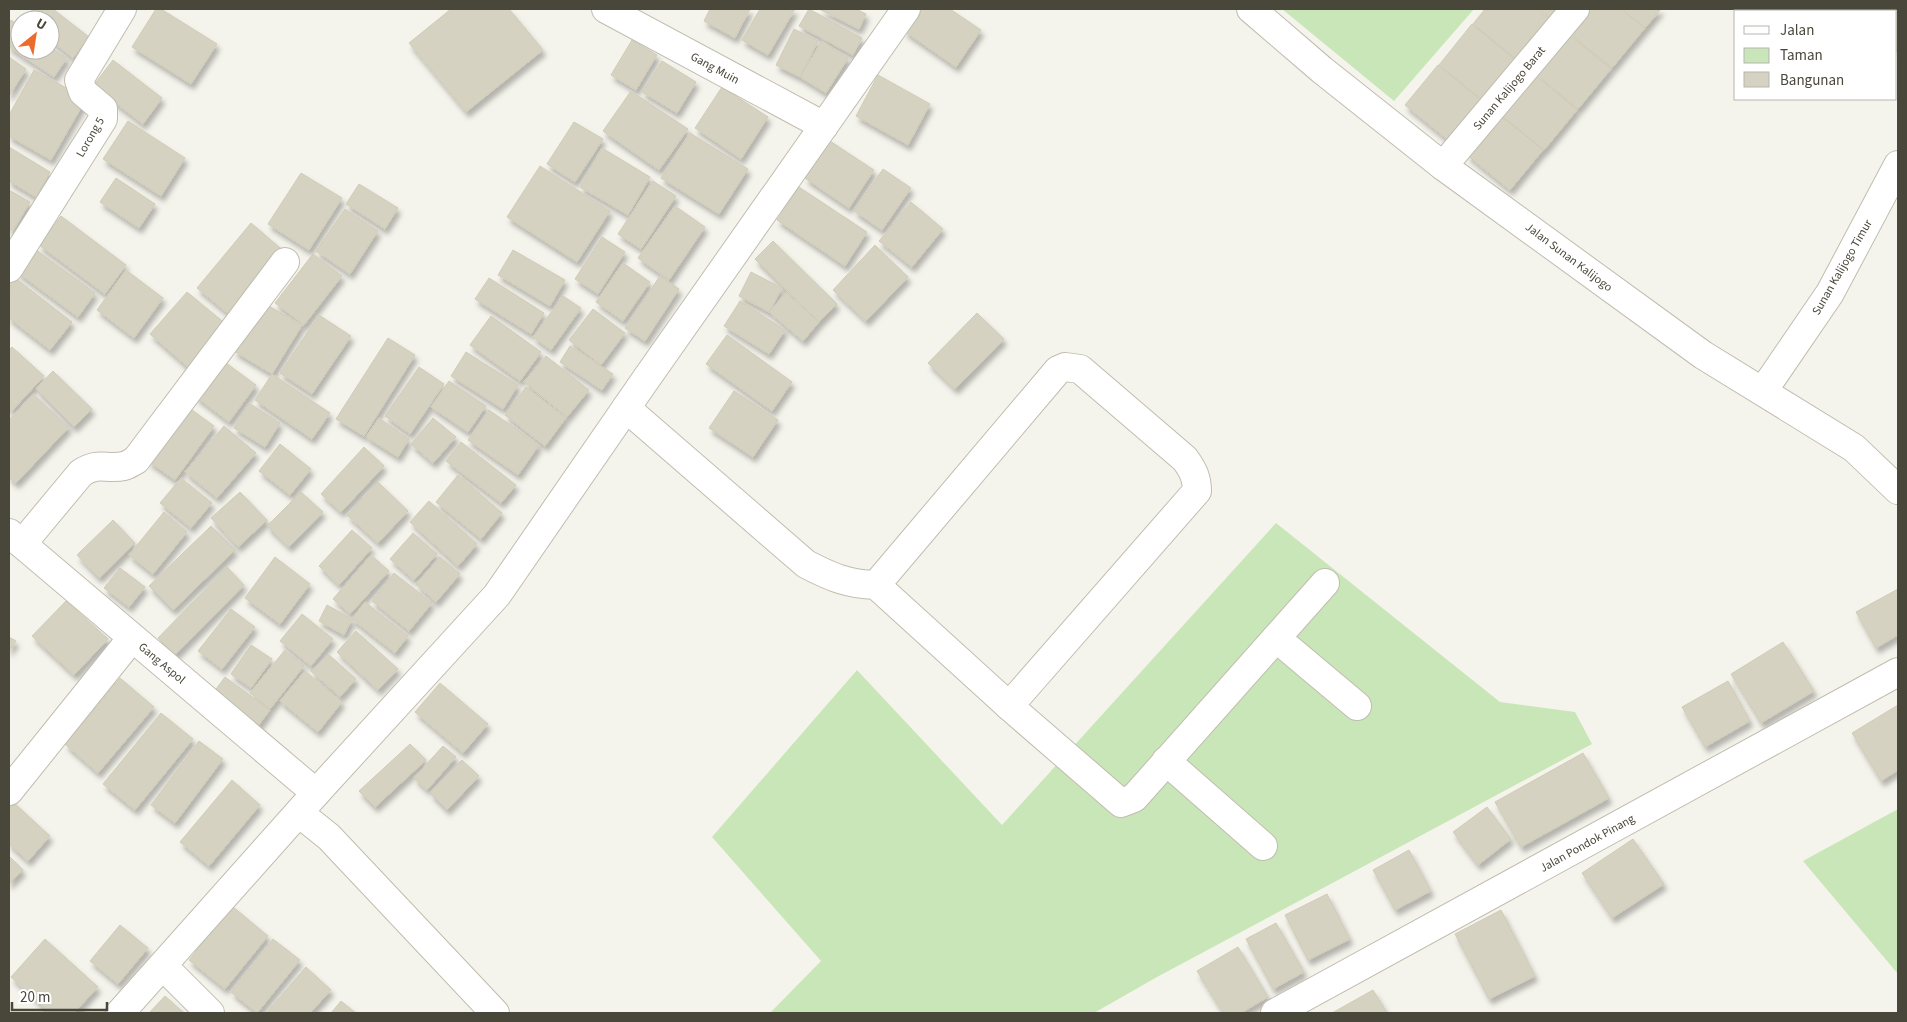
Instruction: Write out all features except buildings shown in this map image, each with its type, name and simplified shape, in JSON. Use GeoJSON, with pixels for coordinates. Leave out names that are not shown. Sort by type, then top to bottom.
{"type":"FeatureCollection","features":[{"type":"Feature","properties":{"kind":"street","name":"Lorong 5"},"geometry":{"type":"LineString","coordinates":[[9,268],[103,119],[103,110],[83,92],[79,80],[122,9]]}},
{"type":"Feature","properties":{"kind":"street","name":"Gang Muin"},"geometry":{"type":"LineString","coordinates":[[606,9],[824,126]]}},
{"type":"Feature","properties":{"kind":"street"},"geometry":{"type":"LineString","coordinates":[[120,1013],[316,793],[497,595],[906,9]]}},
{"type":"Feature","properties":{"kind":"street","name":"Jalan Sunan Kalijogo"},"geometry":{"type":"LineString","coordinates":[[1251,9],[1322,70],[1443,166],[1703,355],[1854,448],[1898,490]]}},
{"type":"Feature","properties":{"kind":"street","name":"Sunan Kalijogo Barat"},"geometry":{"type":"LineString","coordinates":[[1443,166],[1575,9]]}},
{"type":"Feature","properties":{"kind":"street","name":"Sunan Kalijogo Timur"},"geometry":{"type":"LineString","coordinates":[[1763,391],[1830,293],[1898,165]]}},
{"type":"Feature","properties":{"kind":"street"},"geometry":{"type":"LineString","coordinates":[[16,538],[89,468],[100,465],[125,466],[136,460],[285,262]]}},
{"type":"Feature","properties":{"kind":"street"},"geometry":{"type":"LineString","coordinates":[[876,585],[1040,390],[1058,370],[1065,367],[1080,369],[1185,459],[1193,470],[1197,481],[1197,491],[1009,706]]}},
{"type":"Feature","properties":{"kind":"street"},"geometry":{"type":"LineString","coordinates":[[626,408],[806,564],[833,578],[855,584],[876,585],[1009,706],[1121,803],[1134,798],[1325,582]]}},
{"type":"Feature","properties":{"kind":"street","name":"Gang Aspol"},"geometry":{"type":"LineString","coordinates":[[16,538],[316,793]]}},
{"type":"Feature","properties":{"kind":"street"},"geometry":{"type":"LineString","coordinates":[[9,790],[132,638]]}},
{"type":"Feature","properties":{"kind":"street"},"geometry":{"type":"LineString","coordinates":[[1276,638],[1357,706]]}},
{"type":"Feature","properties":{"kind":"street","name":"Jalan Pondok Pinang"},"geometry":{"type":"LineString","coordinates":[[1275,1013],[1898,672]]}},
{"type":"Feature","properties":{"kind":"street"},"geometry":{"type":"LineString","coordinates":[[1166,761],[1263,846]]}},
{"type":"Feature","properties":{"kind":"street"},"geometry":{"type":"LineString","coordinates":[[299,813],[329,837],[495,1013]]}},
{"type":"Feature","properties":{"kind":"street"},"geometry":{"type":"LineString","coordinates":[[163,966],[210,1013]]}},
{"type":"Feature","properties":{"kind":"green space"},"geometry":{"type":"Polygon","coordinates":[[[1282,9],[1474,9],[1394,101],[1282,9]]]}},
{"type":"Feature","properties":{"kind":"green space"},"geometry":{"type":"Polygon","coordinates":[[[1276,523],[1500,702],[1575,712],[1592,744],[1157,977],[1094,1013],[770,1013],[821,961],[712,837],[857,670],[1002,825],[1276,523]]]}},
{"type":"Feature","properties":{"kind":"green space"},"geometry":{"type":"Polygon","coordinates":[[[1898,809],[1898,974],[1803,861],[1898,809]]]}}]}
